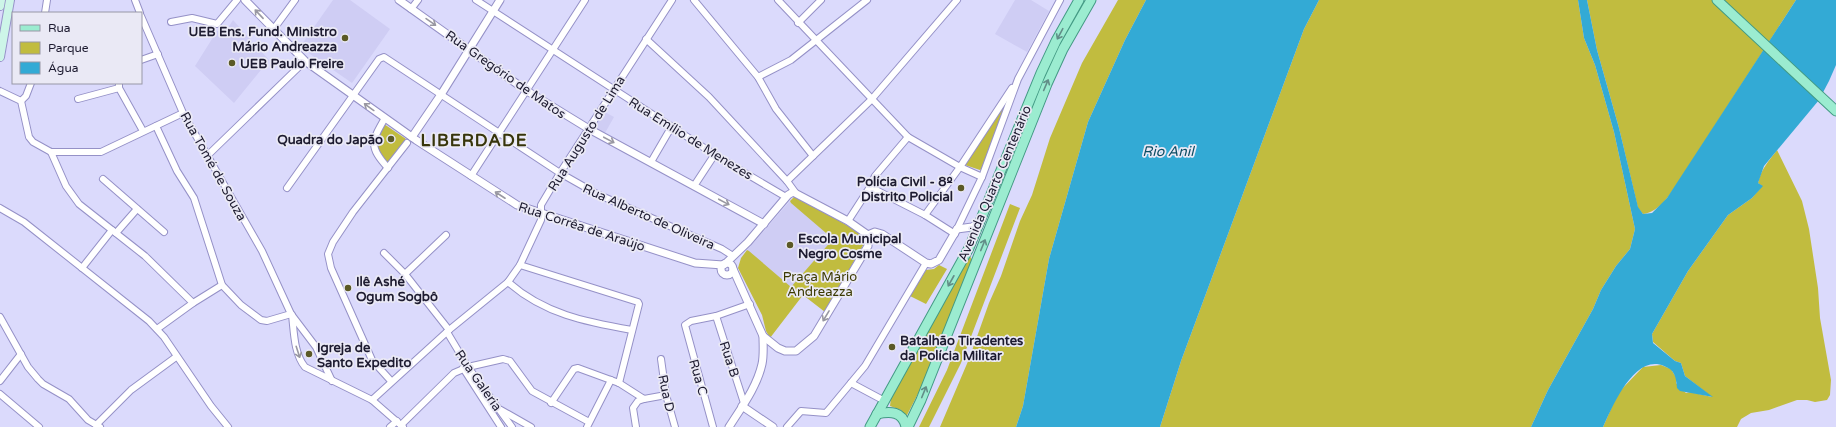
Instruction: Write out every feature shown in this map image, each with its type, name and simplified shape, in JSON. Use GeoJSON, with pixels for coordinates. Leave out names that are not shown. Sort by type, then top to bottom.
{"type":"FeatureCollection","features":[{"type":"Feature","properties":{"kind":"main road"},"geometry":{"type":"LineString","coordinates":[[0,6],[1,0]]}},
{"type":"Feature","properties":{"kind":"main road"},"geometry":{"type":"LineString","coordinates":[[0,57],[10,13],[10,0]]}},
{"type":"Feature","properties":{"kind":"main road","name":"Avenida Quarto Centenário"},"geometry":{"type":"LineString","coordinates":[[870,427],[973,240],[1044,66],[1079,0]]}},
{"type":"Feature","properties":{"kind":"main road","name":"Avenida Quarto Centenário"},"geometry":{"type":"LineString","coordinates":[[907,427],[921,400],[1049,79],[1063,49],[1091,0]]}},
{"type":"Feature","properties":{"kind":"main road"},"geometry":{"type":"LineString","coordinates":[[1717,0],[1836,111]]}},
{"type":"Feature","properties":{"kind":"main road"},"geometry":{"type":"LineString","coordinates":[[1726,0],[1836,103]]}},
{"type":"Feature","properties":{"kind":"main road"},"geometry":{"type":"LineString","coordinates":[[877,414],[887,412],[896,413],[902,418],[907,427]]}},
{"type":"Feature","properties":{"kind":"street"},"geometry":{"type":"LineString","coordinates":[[45,12],[47,0]]}},
{"type":"Feature","properties":{"kind":"street"},"geometry":{"type":"LineString","coordinates":[[135,0],[140,12]]}},
{"type":"Feature","properties":{"kind":"street"},"geometry":{"type":"LineString","coordinates":[[171,22],[192,18],[217,24],[237,0]]}},
{"type":"Feature","properties":{"kind":"street","name":"Rua Corrêa de Araújo"},"geometry":{"type":"LineString","coordinates":[[245,0],[305,61],[412,137],[517,205],[695,263],[724,264]]}},
{"type":"Feature","properties":{"kind":"street"},"geometry":{"type":"LineString","coordinates":[[273,30],[295,0]]}},
{"type":"Feature","properties":{"kind":"street","name":"Rua Gregório de Matos"},"geometry":{"type":"LineString","coordinates":[[399,0],[470,49],[527,91],[589,129],[764,224]]}},
{"type":"Feature","properties":{"kind":"street"},"geometry":{"type":"LineString","coordinates":[[411,9],[418,0]]}},
{"type":"Feature","properties":{"kind":"street","name":"Rua Emílio de Menezes"},"geometry":{"type":"LineString","coordinates":[[476,0],[552,51],[786,197]]}},
{"type":"Feature","properties":{"kind":"street"},"geometry":{"type":"LineString","coordinates":[[412,137],[442,93],[500,0]]}},
{"type":"Feature","properties":{"kind":"street"},"geometry":{"type":"LineString","coordinates":[[471,176],[585,0]]}},
{"type":"Feature","properties":{"kind":"street","name":"Rua Augusto de Lima"},"geometry":{"type":"LineString","coordinates":[[372,400],[391,381],[448,331],[508,282],[520,265],[541,220],[541,205],[613,89],[672,0]]}},
{"type":"Feature","properties":{"kind":"street"},"geometry":{"type":"LineString","coordinates":[[694,0],[758,77],[776,109],[814,156]]}},
{"type":"Feature","properties":{"kind":"street"},"geometry":{"type":"LineString","coordinates":[[778,0],[871,100],[908,137],[960,167],[982,177]]}},
{"type":"Feature","properties":{"kind":"street"},"geometry":{"type":"LineString","coordinates":[[798,23],[820,0]]}},
{"type":"Feature","properties":{"kind":"street"},"geometry":{"type":"LineString","coordinates":[[758,77],[787,63],[867,0]]}},
{"type":"Feature","properties":{"kind":"street"},"geometry":{"type":"LineString","coordinates":[[787,181],[871,100],[957,0]]}},
{"type":"Feature","properties":{"kind":"street"},"geometry":{"type":"LineString","coordinates":[[925,216],[960,167],[1018,79],[1060,0]]}},
{"type":"Feature","properties":{"kind":"street","name":"Rua Tomé de Souza"},"geometry":{"type":"LineString","coordinates":[[142,18],[183,113],[262,251],[291,314],[316,347],[332,381]]}},
{"type":"Feature","properties":{"kind":"street"},"geometry":{"type":"LineString","coordinates":[[646,39],[709,97],[787,181],[795,192],[848,221],[868,235]]}},
{"type":"Feature","properties":{"kind":"street"},"geometry":{"type":"LineString","coordinates":[[142,60],[158,54]]}},
{"type":"Feature","properties":{"kind":"street","name":"Rua Alberto de Oliveira"},"geometry":{"type":"LineString","coordinates":[[354,96],[379,59],[384,57],[442,93],[560,173],[597,194],[722,248],[733,256]]}},
{"type":"Feature","properties":{"kind":"street"},"geometry":{"type":"LineString","coordinates":[[208,155],[305,61]]}},
{"type":"Feature","properties":{"kind":"street"},"geometry":{"type":"LineString","coordinates":[[868,235],[875,232],[882,234],[926,263],[931,264],[938,262],[956,231],[982,177],[1018,79]]}},
{"type":"Feature","properties":{"kind":"street"},"geometry":{"type":"LineString","coordinates":[[21,101],[26,96],[31,84]]}},
{"type":"Feature","properties":{"kind":"street"},"geometry":{"type":"LineString","coordinates":[[78,99],[119,85],[143,131]]}},
{"type":"Feature","properties":{"kind":"street"},"geometry":{"type":"LineString","coordinates":[[0,91],[21,101]]}},
{"type":"Feature","properties":{"kind":"street"},"geometry":{"type":"LineString","coordinates":[[287,188],[354,96]]}},
{"type":"Feature","properties":{"kind":"street"},"geometry":{"type":"LineString","coordinates":[[21,101],[29,137],[33,142],[51,152],[101,152],[183,113]]}},
{"type":"Feature","properties":{"kind":"street"},"geometry":{"type":"LineString","coordinates":[[385,118],[375,134],[373,144],[376,153],[388,168]]}},
{"type":"Feature","properties":{"kind":"street"},"geometry":{"type":"LineString","coordinates":[[156,126],[178,171],[194,198],[222,285],[241,306],[261,320],[268,321],[291,314]]}},
{"type":"Feature","properties":{"kind":"street"},"geometry":{"type":"LineString","coordinates":[[651,162],[672,126]]}},
{"type":"Feature","properties":{"kind":"street"},"geometry":{"type":"LineString","coordinates":[[848,221],[870,187],[875,176],[908,137]]}},
{"type":"Feature","properties":{"kind":"street"},"geometry":{"type":"LineString","coordinates":[[391,381],[372,360],[329,262],[328,254],[333,242],[353,212],[407,144]]}},
{"type":"Feature","properties":{"kind":"street"},"geometry":{"type":"LineString","coordinates":[[51,152],[66,186],[79,204],[145,256],[193,303]]}},
{"type":"Feature","properties":{"kind":"street"},"geometry":{"type":"LineString","coordinates":[[694,186],[715,154]]}},
{"type":"Feature","properties":{"kind":"street"},"geometry":{"type":"LineString","coordinates":[[103,179],[164,232]]}},
{"type":"Feature","properties":{"kind":"street"},"geometry":{"type":"LineString","coordinates":[[870,187],[956,231],[967,233],[973,240]]}},
{"type":"Feature","properties":{"kind":"street"},"geometry":{"type":"LineString","coordinates":[[742,287],[727,275],[723,274],[721,270],[724,264],[748,242],[786,197],[795,192]]}},
{"type":"Feature","properties":{"kind":"street"},"geometry":{"type":"LineString","coordinates":[[0,208],[24,222],[157,329],[211,406],[228,427]]}},
{"type":"Feature","properties":{"kind":"street"},"geometry":{"type":"LineString","coordinates":[[82,268],[137,209]]}},
{"type":"Feature","properties":{"kind":"street"},"geometry":{"type":"LineString","coordinates":[[956,231],[972,227],[981,222]]}},
{"type":"Feature","properties":{"kind":"street"},"geometry":{"type":"LineString","coordinates":[[763,336],[785,351],[796,351],[810,341],[868,246],[868,235]]}},
{"type":"Feature","properties":{"kind":"street"},"geometry":{"type":"LineString","coordinates":[[405,274],[446,236]]}},
{"type":"Feature","properties":{"kind":"street"},"geometry":{"type":"LineString","coordinates":[[727,275],[731,274],[748,242]]}},
{"type":"Feature","properties":{"kind":"street","name":"Rua Galeria"},"geometry":{"type":"LineString","coordinates":[[384,253],[405,274],[448,331],[465,368],[501,427]]}},
{"type":"Feature","properties":{"kind":"street"},"geometry":{"type":"LineString","coordinates":[[724,264],[728,263],[733,268],[763,336],[760,372],[729,427]]}},
{"type":"Feature","properties":{"kind":"street"},"geometry":{"type":"LineString","coordinates":[[787,427],[801,411],[826,413],[865,366],[926,263]]}},
{"type":"Feature","properties":{"kind":"street"},"geometry":{"type":"LineString","coordinates":[[520,265],[634,300],[639,304],[619,383]]}},
{"type":"Feature","properties":{"kind":"street"},"geometry":{"type":"LineString","coordinates":[[508,282],[524,296],[536,303],[569,316],[632,330]]}},
{"type":"Feature","properties":{"kind":"street"},"geometry":{"type":"LineString","coordinates":[[157,329],[193,303],[222,285]]}},
{"type":"Feature","properties":{"kind":"street"},"geometry":{"type":"LineString","coordinates":[[716,316],[750,304]]}},
{"type":"Feature","properties":{"kind":"street","name":"Rua Tomé de Souza"},"geometry":{"type":"LineString","coordinates":[[291,314],[296,347],[302,363],[312,372],[372,400],[400,424]]}},
{"type":"Feature","properties":{"kind":"street","name":"Rua C"},"geometry":{"type":"LineString","coordinates":[[713,427],[685,326],[689,321],[716,316]]}},
{"type":"Feature","properties":{"kind":"street","name":"Rua B"},"geometry":{"type":"LineString","coordinates":[[716,316],[743,404]]}},
{"type":"Feature","properties":{"kind":"street"},"geometry":{"type":"LineString","coordinates":[[0,317],[20,354],[43,384],[69,399],[88,420],[98,426],[131,390],[176,357]]}},
{"type":"Feature","properties":{"kind":"street"},"geometry":{"type":"LineString","coordinates":[[0,381],[20,354]]}},
{"type":"Feature","properties":{"kind":"street"},"geometry":{"type":"LineString","coordinates":[[390,427],[400,424],[448,378],[465,368],[507,359],[532,390],[551,403],[588,424],[611,380]]}},
{"type":"Feature","properties":{"kind":"street","name":"Rua D"},"geometry":{"type":"LineString","coordinates":[[661,359],[666,395],[675,427]]}},
{"type":"Feature","properties":{"kind":"street","name":"Rua Galeria"},"geometry":{"type":"LineString","coordinates":[[465,368],[500,409],[512,427]]}},
{"type":"Feature","properties":{"kind":"street"},"geometry":{"type":"LineString","coordinates":[[551,403],[576,368],[619,383],[644,399]]}},
{"type":"Feature","properties":{"kind":"street"},"geometry":{"type":"LineString","coordinates":[[851,383],[881,399],[883,402]]}},
{"type":"Feature","properties":{"kind":"street"},"geometry":{"type":"LineString","coordinates":[[0,394],[39,427]]}},
{"type":"Feature","properties":{"kind":"street"},"geometry":{"type":"LineString","coordinates":[[636,427],[632,408],[638,401],[666,395]]}},
{"type":"Feature","properties":{"kind":"street"},"geometry":{"type":"LineString","coordinates":[[743,404],[773,427]]}},
{"type":"Feature","properties":{"kind":"street"},"geometry":{"type":"LineString","coordinates":[[500,409],[531,427]]}},
{"type":"Feature","properties":{"kind":"shaded area","name":"UEB Ens. Fund. Ministro Mário Andreazza"},"geometry":{"type":"Polygon","coordinates":[[[333,0],[350,0],[390,29],[352,83],[300,47],[333,0]]]}},
{"type":"Feature","properties":{"kind":"shaded area"},"geometry":{"type":"Polygon","coordinates":[[[1015,0],[1031,0],[1049,11],[1027,52],[995,34],[1015,0]]]}},
{"type":"Feature","properties":{"kind":"shaded area","name":"UEB Paulo Freire"},"geometry":{"type":"Polygon","coordinates":[[[233,20],[269,60],[234,103],[195,66],[217,31],[226,31],[233,20]]]}},
{"type":"Feature","properties":{"kind":"shaded area"},"geometry":{"type":"Polygon","coordinates":[[[603,111],[614,117],[605,133],[593,127],[603,111]]]}},
{"type":"Feature","properties":{"kind":"shaded area","name":"Escola Municipal Negro Cosme"},"geometry":{"type":"Polygon","coordinates":[[[790,201],[833,239],[791,288],[747,250],[790,201]]]}},
{"type":"Feature","properties":{"kind":"green space"},"geometry":{"type":"Polygon","coordinates":[[[1118,0],[1146,0],[1125,40],[1088,122],[1049,259],[1023,406],[1016,427],[940,427],[969,359],[989,303],[1001,276],[1020,221],[1032,195],[1050,138],[1082,63],[1118,0]]]}},
{"type":"Feature","properties":{"kind":"green space"},"geometry":{"type":"Polygon","coordinates":[[[1319,0],[1578,0],[1584,38],[1595,65],[1614,132],[1635,229],[1630,249],[1616,266],[1601,290],[1593,309],[1548,390],[1531,427],[1160,427],[1181,361],[1304,29],[1319,0]]]}},
{"type":"Feature","properties":{"kind":"green space"},"geometry":{"type":"Polygon","coordinates":[[[1587,0],[1796,0],[1672,191],[1664,202],[1649,213],[1643,214],[1638,208],[1619,128],[1597,50],[1587,0]]]}},
{"type":"Feature","properties":{"kind":"green space"},"geometry":{"type":"Polygon","coordinates":[[[1006,103],[983,168],[980,170],[965,165],[1006,103]]]}},
{"type":"Feature","properties":{"kind":"green space"},"geometry":{"type":"Polygon","coordinates":[[[384,124],[406,139],[388,164],[380,156],[375,140],[384,124]]]}},
{"type":"Feature","properties":{"kind":"green space"},"geometry":{"type":"Polygon","coordinates":[[[1777,150],[1802,201],[1809,229],[1818,288],[1820,318],[1831,380],[1830,395],[1827,400],[1815,402],[1797,400],[1769,410],[1751,413],[1741,419],[1737,427],[1603,427],[1618,393],[1643,367],[1661,365],[1671,369],[1677,379],[1676,383],[1686,393],[1690,392],[1712,397],[1685,376],[1681,363],[1675,361],[1653,342],[1652,334],[1688,271],[1728,215],[1752,198],[1762,186],[1758,183],[1761,173],[1777,150]]]}},
{"type":"Feature","properties":{"kind":"green space","name":"Praça Mário Andreazza"},"geometry":{"type":"Polygon","coordinates":[[[794,197],[798,197],[863,235],[865,242],[825,312],[803,295],[770,338],[766,331],[762,315],[738,268],[741,258],[747,250],[749,251],[791,287],[833,239],[791,203],[790,201],[794,197]]]}},
{"type":"Feature","properties":{"kind":"green space"},"geometry":{"type":"Polygon","coordinates":[[[1010,204],[1020,208],[961,363],[929,427],[919,427],[947,370],[1010,204]]]}},
{"type":"Feature","properties":{"kind":"green space"},"geometry":{"type":"Polygon","coordinates":[[[970,256],[972,260],[922,386],[906,417],[901,410],[890,406],[891,398],[970,256]]]}},
{"type":"Feature","properties":{"kind":"green space"},"geometry":{"type":"Polygon","coordinates":[[[939,265],[947,269],[926,304],[910,296],[926,270],[934,269],[939,265]]]}},
{"type":"Feature","properties":{"kind":"water","name":"Rio Anil"},"geometry":{"type":"Polygon","coordinates":[[[1146,0],[1319,0],[1304,29],[1181,361],[1160,427],[1016,427],[1023,406],[1049,259],[1088,122],[1125,40],[1146,0]]]}},
{"type":"Feature","properties":{"kind":"water"},"geometry":{"type":"Polygon","coordinates":[[[1578,0],[1587,0],[1597,50],[1619,128],[1638,207],[1643,214],[1652,213],[1667,198],[1796,0],[1836,0],[1836,65],[1819,100],[1764,166],[1758,183],[1763,186],[1752,198],[1728,215],[1688,271],[1652,334],[1653,343],[1675,361],[1681,363],[1685,376],[1713,397],[1680,391],[1677,388],[1675,377],[1671,370],[1664,366],[1653,364],[1643,367],[1626,384],[1618,396],[1603,427],[1531,427],[1548,390],[1593,309],[1601,290],[1616,266],[1630,249],[1635,229],[1614,132],[1595,65],[1584,38],[1578,0]]]}},
{"type":"Feature","properties":{"kind":"place","name":"UEB Ens. Fund. Ministro Mário Andreazza"},"geometry":{"type":"Point","coordinates":[345,38]}},
{"type":"Feature","properties":{"kind":"place","name":"UEB Paulo Freire"},"geometry":{"type":"Point","coordinates":[232,63]}},
{"type":"Feature","properties":{"kind":"place","name":"Quadra do Japão"},"geometry":{"type":"Point","coordinates":[391,139]}},
{"type":"Feature","properties":{"kind":"place","name":"Polícia Civil - 8º Distrito Policial"},"geometry":{"type":"Point","coordinates":[961,188]}},
{"type":"Feature","properties":{"kind":"place","name":"Escola Municipal Negro Cosme"},"geometry":{"type":"Point","coordinates":[790,245]}},
{"type":"Feature","properties":{"kind":"place","name":"Ilê Ashé Ogum Sogbô"},"geometry":{"type":"Point","coordinates":[348,288]}},
{"type":"Feature","properties":{"kind":"place","name":"Batalhão Tiradentes da Polícia Militar"},"geometry":{"type":"Point","coordinates":[892,347]}},
{"type":"Feature","properties":{"kind":"place","name":"Igreja de Santo Expedito"},"geometry":{"type":"Point","coordinates":[309,354]}},
{"type":"Feature","properties":{"kind":"district","name":"LIBERDADE"},"geometry":{"type":"Point","coordinates":[474,140]}}]}
